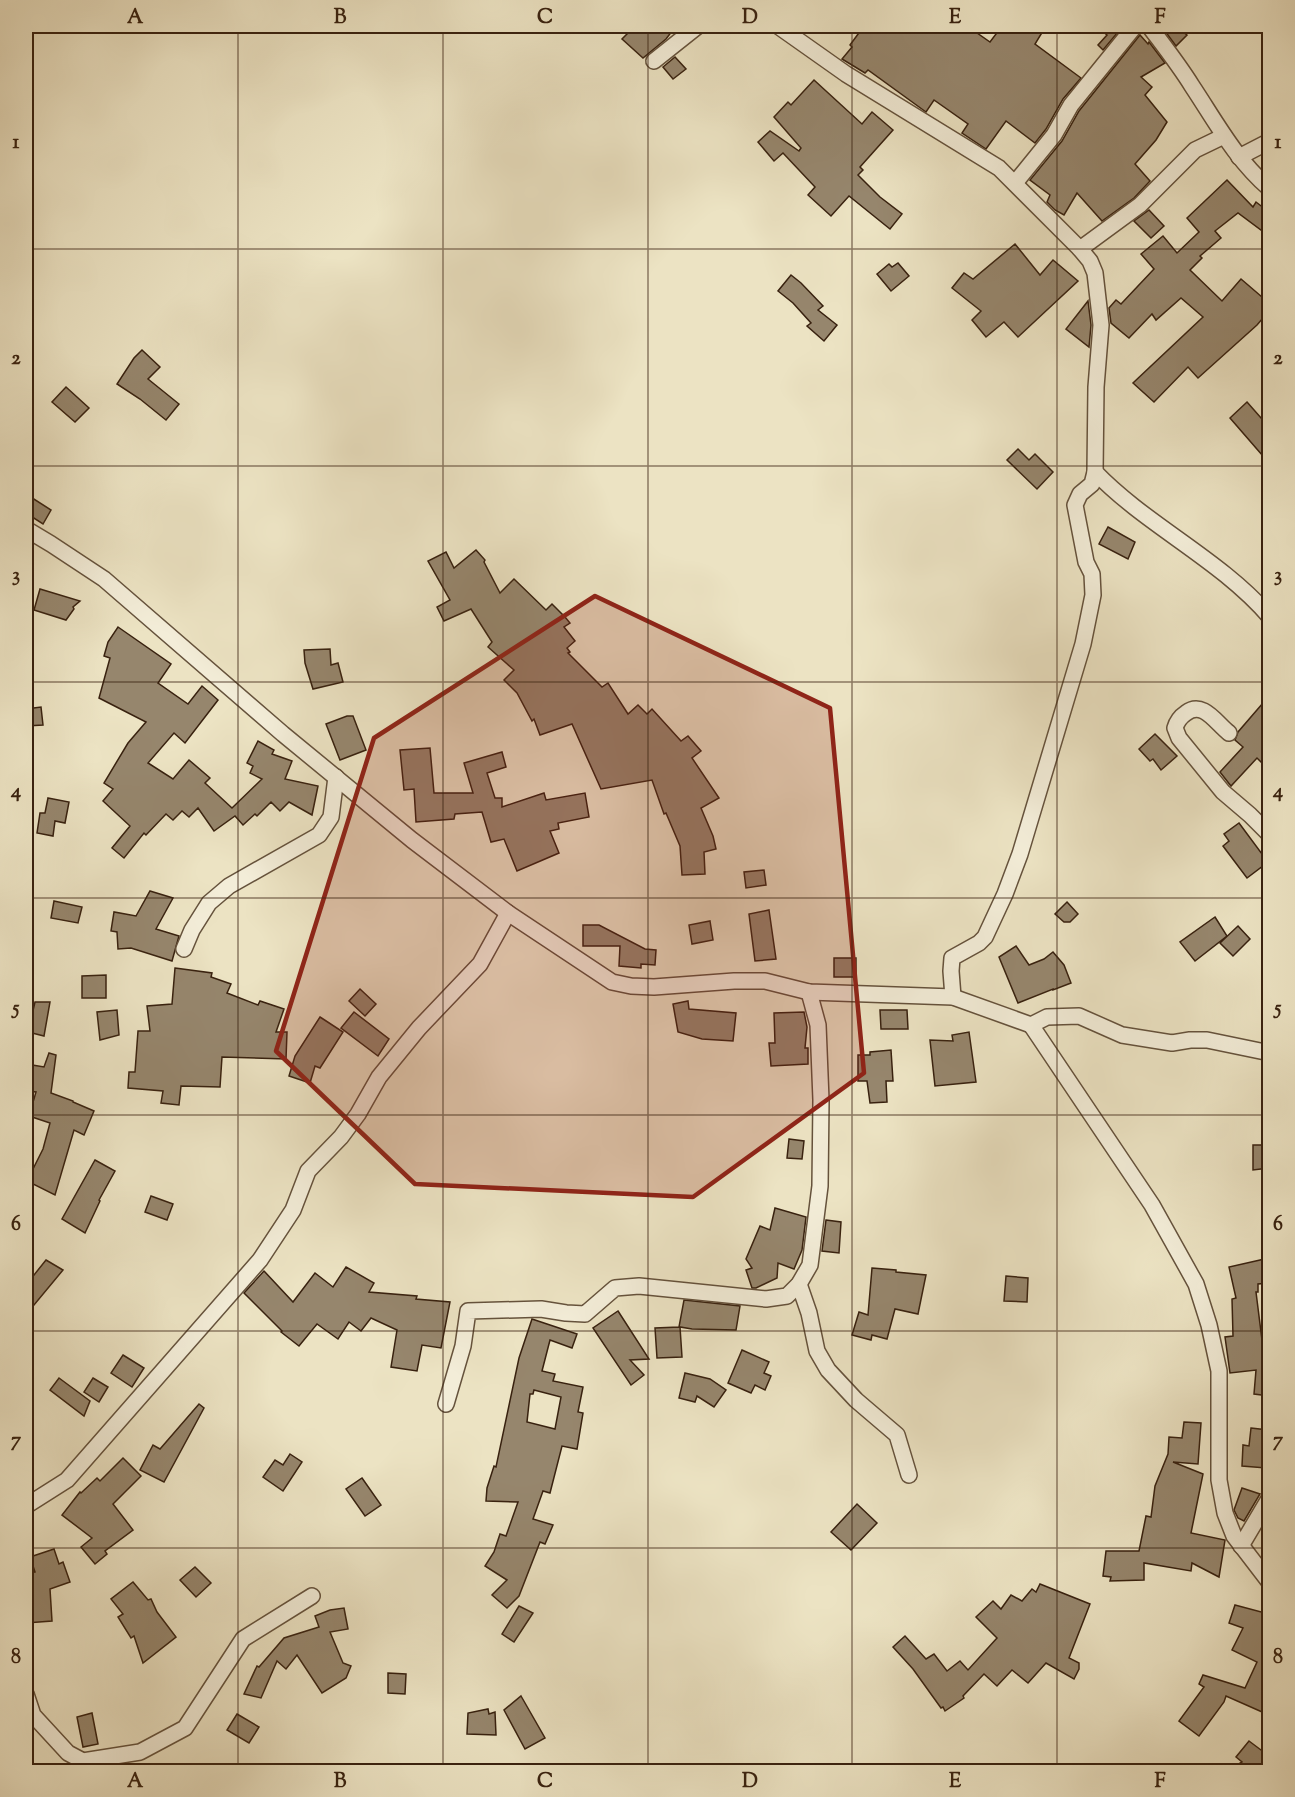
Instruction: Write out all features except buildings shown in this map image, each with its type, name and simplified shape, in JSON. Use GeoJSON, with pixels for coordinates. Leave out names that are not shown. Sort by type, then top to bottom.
{"type":"FeatureCollection","features":[{"type":"Feature","properties":{"kind":"street"},"geometry":{"type":"LineString","coordinates":[[654,61],[698,26]]}},
{"type":"Feature","properties":{"kind":"street"},"geometry":{"type":"LineString","coordinates":[[778,26],[846,74],[999,168],[1080,249],[1090,261],[1095,273],[1101,325],[1096,387],[1095,472],[1092,484],[1080,494],[1075,505],[1086,562],[1092,574],[1093,595],[1083,644],[1020,854],[985,937],[979,943],[952,958],[953,997]]}},
{"type":"Feature","properties":{"kind":"street"},"geometry":{"type":"LineString","coordinates":[[1015,183],[1054,135],[1071,105],[1135,26]]}},
{"type":"Feature","properties":{"kind":"street"},"geometry":{"type":"LineString","coordinates":[[1149,26],[1192,85],[1239,157],[1252,174],[1269,189]]}},
{"type":"Feature","properties":{"kind":"street"},"geometry":{"type":"LineString","coordinates":[[1080,249],[1140,205],[1196,150],[1224,136]]}},
{"type":"Feature","properties":{"kind":"street"},"geometry":{"type":"LineString","coordinates":[[1239,157],[1269,141]]}},
{"type":"Feature","properties":{"kind":"street"},"geometry":{"type":"LineString","coordinates":[[1095,472],[1113,491],[1165,528],[1250,595],[1269,617]]}},
{"type":"Feature","properties":{"kind":"street"},"geometry":{"type":"LineString","coordinates":[[26,529],[104,579],[412,840],[508,913],[612,982],[654,987],[765,981],[809,992],[953,997],[1031,1025],[1152,1205],[1196,1284],[1209,1325],[1219,1371],[1219,1480],[1225,1513],[1234,1536],[1269,1583]]}},
{"type":"Feature","properties":{"kind":"street"},"geometry":{"type":"LineString","coordinates":[[1229,733],[1205,711],[1198,708],[1182,715],[1177,720],[1175,728],[1179,738],[1223,792],[1250,814],[1269,835]]}},
{"type":"Feature","properties":{"kind":"street"},"geometry":{"type":"LineString","coordinates":[[184,948],[209,903],[229,886],[318,835],[331,817],[336,777]]}},
{"type":"Feature","properties":{"kind":"street"},"geometry":{"type":"LineString","coordinates":[[26,1506],[67,1480],[260,1260],[293,1210],[308,1172],[341,1137],[358,1114],[379,1077],[412,1036],[480,964],[508,913]]}},
{"type":"Feature","properties":{"kind":"street"},"geometry":{"type":"LineString","coordinates":[[446,1404],[463,1346],[468,1311],[540,1309],[585,1314],[615,1288],[639,1286],[672,1288],[766,1299],[787,1296],[799,1284],[810,1265],[820,1186],[821,1100],[818,1025],[809,992]]}},
{"type":"Feature","properties":{"kind":"street"},"geometry":{"type":"LineString","coordinates":[[1031,1025],[1047,1017],[1079,1016],[1122,1035],[1172,1043],[1207,1040],[1269,1053]]}},
{"type":"Feature","properties":{"kind":"street"},"geometry":{"type":"LineString","coordinates":[[799,1284],[809,1313],[817,1351],[828,1370],[856,1400],[897,1435],[909,1475]]}},
{"type":"Feature","properties":{"kind":"street"},"geometry":{"type":"LineString","coordinates":[[1241,1546],[1269,1497]]}},
{"type":"Feature","properties":{"kind":"street"},"geometry":{"type":"LineString","coordinates":[[26,1694],[33,1715],[68,1753],[83,1761],[140,1752],[185,1728],[243,1639],[312,1596]]}},
{"type":"Feature","properties":{"kind":"highlighted area"},"geometry":{"type":"Polygon","coordinates":[[[595,596],[830,708],[864,1073],[693,1197],[415,1184],[276,1051],[374,738],[595,596]]]}}]}
